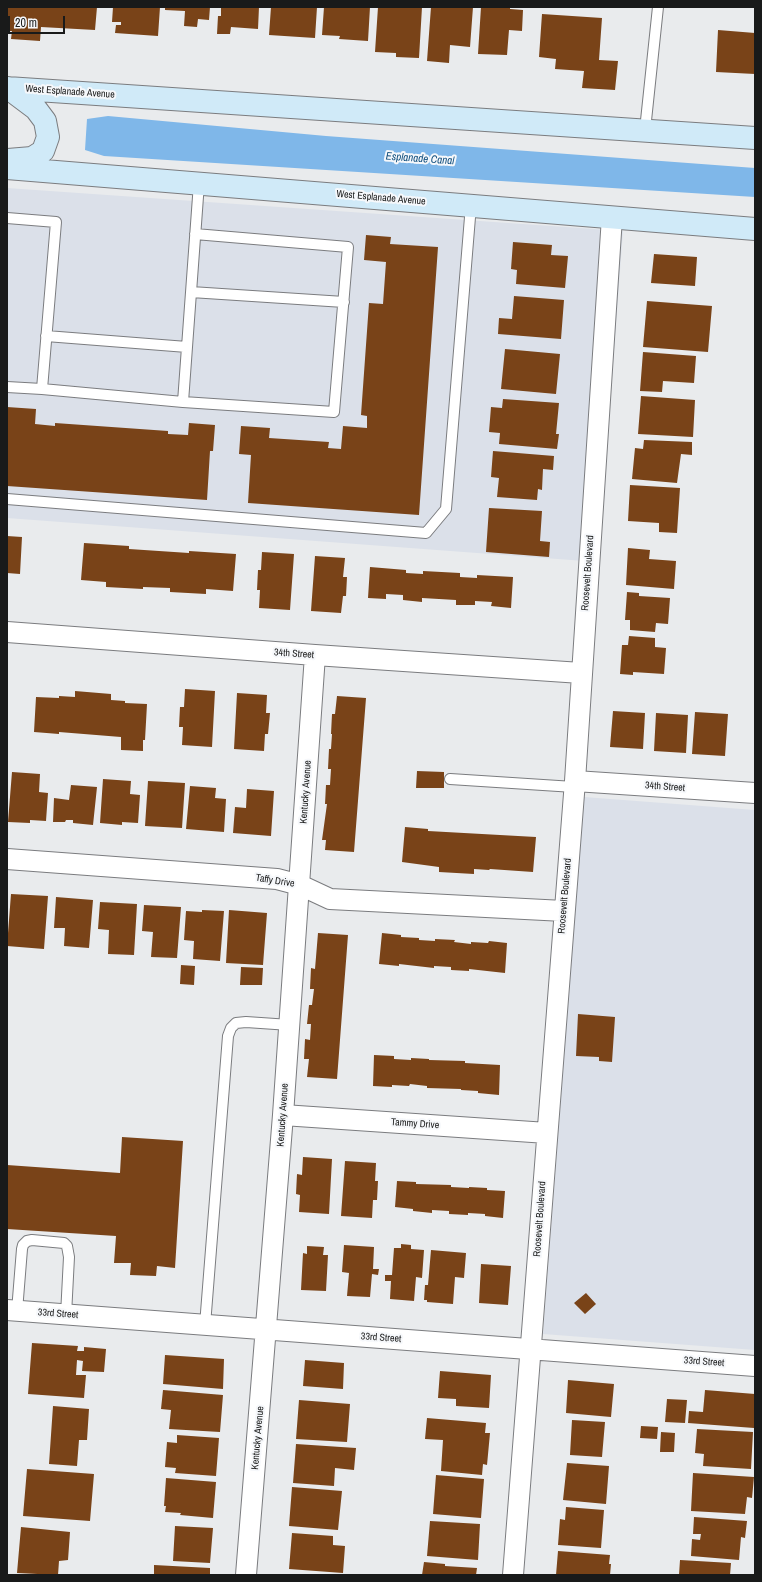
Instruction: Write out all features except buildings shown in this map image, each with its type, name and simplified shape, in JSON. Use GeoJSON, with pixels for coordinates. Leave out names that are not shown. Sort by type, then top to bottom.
{"type":"FeatureCollection","features":[{"type":"Feature","properties":{"kind":"main road","name":"West Esplanade Avenue"},"geometry":{"type":"LineString","coordinates":[[8,88],[755,138]]}},
{"type":"Feature","properties":{"kind":"main road"},"geometry":{"type":"LineString","coordinates":[[7,160],[32,158],[43,151],[48,137],[45,121],[36,110],[8,88]]}},
{"type":"Feature","properties":{"kind":"main road","name":"West Esplanade Avenue"},"geometry":{"type":"LineString","coordinates":[[7,168],[755,229]]}},
{"type":"Feature","properties":{"kind":"street","name":"Roosevelt Boulevard"},"geometry":{"type":"LineString","coordinates":[[513,1575],[574,784],[612,217]]}},
{"type":"Feature","properties":{"kind":"street","name":"34th Street"},"geometry":{"type":"LineString","coordinates":[[7,632],[581,674]]}},
{"type":"Feature","properties":{"kind":"street","name":"Kentucky Avenue"},"geometry":{"type":"LineString","coordinates":[[246,1575],[290,1026],[315,655]]}},
{"type":"Feature","properties":{"kind":"street","name":"34th Street"},"geometry":{"type":"LineString","coordinates":[[574,784],[755,793]]}},
{"type":"Feature","properties":{"kind":"street","name":"Taffy Drive"},"geometry":{"type":"LineString","coordinates":[[7,859],[277,879],[300,885],[330,899],[564,911]]}},
{"type":"Feature","properties":{"kind":"street","name":"Tammy Drive"},"geometry":{"type":"LineString","coordinates":[[283,1115],[547,1133]]}},
{"type":"Feature","properties":{"kind":"street","name":"33rd Street"},"geometry":{"type":"LineString","coordinates":[[12,1311],[755,1366]]}},
{"type":"Feature","properties":{"kind":"lane"},"geometry":{"type":"LineString","coordinates":[[644,130],[658,7]]}},
{"type":"Feature","properties":{"kind":"lane"},"geometry":{"type":"LineString","coordinates":[[183,402],[199,183]]}},
{"type":"Feature","properties":{"kind":"lane"},"geometry":{"type":"LineString","coordinates":[[7,499],[426,533],[446,509],[471,205]]}},
{"type":"Feature","properties":{"kind":"lane"},"geometry":{"type":"LineString","coordinates":[[7,218],[56,222],[42,389]]}},
{"type":"Feature","properties":{"kind":"lane"},"geometry":{"type":"LineString","coordinates":[[7,387],[183,402],[334,412],[348,247],[196,234]]}},
{"type":"Feature","properties":{"kind":"lane"},"geometry":{"type":"LineString","coordinates":[[191,292],[344,302]]}},
{"type":"Feature","properties":{"kind":"lane"},"geometry":{"type":"LineString","coordinates":[[46,336],[187,347]]}},
{"type":"Feature","properties":{"kind":"lane"},"geometry":{"type":"LineString","coordinates":[[450,779],[574,784]]}},
{"type":"Feature","properties":{"kind":"lane"},"geometry":{"type":"LineString","coordinates":[[205,1325],[228,1036],[231,1028],[236,1023],[246,1022],[290,1026]]}},
{"type":"Feature","properties":{"kind":"lane"},"geometry":{"type":"LineString","coordinates":[[12,1311],[23,1245],[27,1241],[32,1240],[64,1243],[67,1246],[69,1257],[66,1315]]}},
{"type":"Feature","properties":{"kind":"shaded area"},"geometry":{"type":"Polygon","coordinates":[[[7,188],[623,231],[598,562],[7,518],[7,188]]]}},
{"type":"Feature","properties":{"kind":"shaded area"},"geometry":{"type":"Polygon","coordinates":[[[584,797],[755,810],[755,1350],[543,1334],[584,797]]]}},
{"type":"Feature","properties":{"kind":"water","name":"Esplanade Canal"},"geometry":{"type":"Polygon","coordinates":[[[108,116],[326,136],[755,168],[755,197],[104,156],[85,150],[87,119],[108,116]]]}}]}
